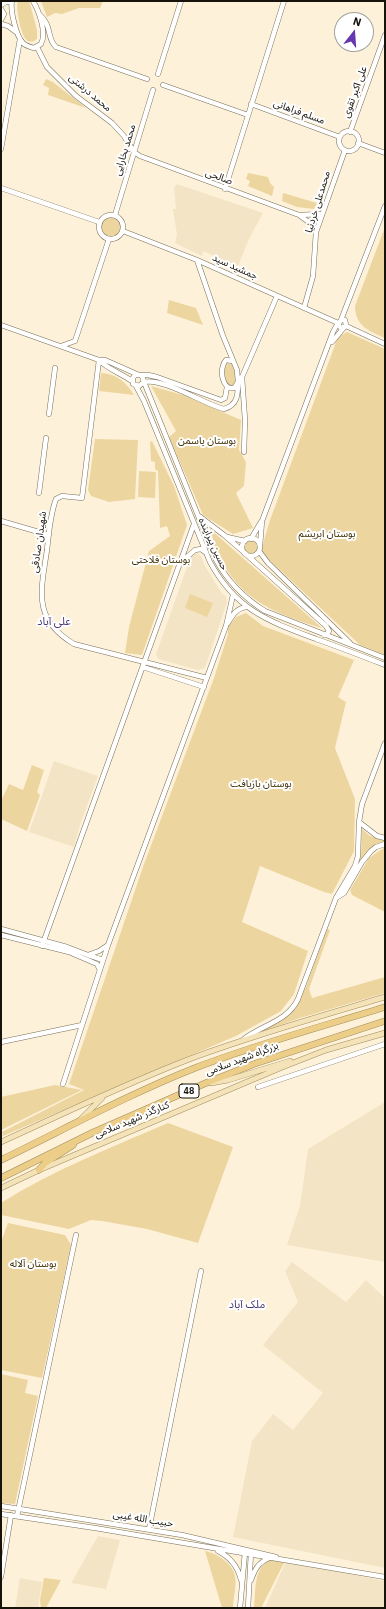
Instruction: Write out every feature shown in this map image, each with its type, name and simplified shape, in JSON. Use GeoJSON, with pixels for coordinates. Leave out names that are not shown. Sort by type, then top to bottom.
{"type":"FeatureCollection","features":[{"type":"Feature","properties":{"kind":"highway","name":"بزرگراه شهید سلامی"},"geometry":{"type":"LineString","coordinates":[[1,1160],[145,1090],[194,1068],[231,1055],[385,1008]]}},
{"type":"Feature","properties":{"kind":"highway","name":"بزرگراه شهید سلامی"},"geometry":{"type":"LineString","coordinates":[[1,1178],[94,1132],[206,1083],[254,1064],[385,1021]]}},
{"type":"Feature","properties":{"kind":"highway"},"geometry":{"type":"LineString","coordinates":[[39,1170],[45,1163],[94,1132]]}},
{"type":"Feature","properties":{"kind":"main road"},"geometry":{"type":"LineString","coordinates":[[1,1142],[106,1094],[194,1058],[241,1041],[385,997]]}},
{"type":"Feature","properties":{"kind":"main road","name":"کنارگذر شهید سلامی"},"geometry":{"type":"LineString","coordinates":[[1,1188],[39,1170],[241,1084],[326,1050],[385,1033]]}},
{"type":"Feature","properties":{"kind":"main road"},"geometry":{"type":"LineString","coordinates":[[206,1083],[228,1080],[326,1050]]}},
{"type":"Feature","properties":{"kind":"main road"},"geometry":{"type":"LineString","coordinates":[[77,1123],[106,1094]]}},
{"type":"Feature","properties":{"kind":"street"},"geometry":{"type":"LineString","coordinates":[[1,5],[12,1],[11,8],[19,37],[1,149]]}},
{"type":"Feature","properties":{"kind":"street"},"geometry":{"type":"LineString","coordinates":[[1,24],[12,28],[24,45],[37,47],[41,44],[44,38],[39,14],[33,1]]}},
{"type":"Feature","properties":{"kind":"street"},"geometry":{"type":"LineString","coordinates":[[158,74],[181,1]]}},
{"type":"Feature","properties":{"kind":"street"},"geometry":{"type":"LineString","coordinates":[[225,189],[284,1]]}},
{"type":"Feature","properties":{"kind":"street"},"geometry":{"type":"LineString","coordinates":[[1,9],[4,14],[1,20]]}},
{"type":"Feature","properties":{"kind":"street"},"geometry":{"type":"LineString","coordinates":[[39,14],[46,22],[53,44],[56,47],[147,79]]}},
{"type":"Feature","properties":{"kind":"street","name":"علی اکبر تقوی"},"geometry":{"type":"LineString","coordinates":[[350,132],[385,35]]}},
{"type":"Feature","properties":{"kind":"street","name":"محمد درشتی"},"geometry":{"type":"LineString","coordinates":[[37,47],[47,67],[76,96],[112,123],[124,136],[134,152]]}},
{"type":"Feature","properties":{"kind":"street"},"geometry":{"type":"LineString","coordinates":[[163,85],[248,115]]}},
{"type":"Feature","properties":{"kind":"street","name":"محمد بخارایی"},"geometry":{"type":"LineString","coordinates":[[115,215],[153,90]]}},
{"type":"Feature","properties":{"kind":"street","name":"مسلم فراهانی"},"geometry":{"type":"LineString","coordinates":[[251,104],[340,137]]}},
{"type":"Feature","properties":{"kind":"street"},"geometry":{"type":"LineString","coordinates":[[344,132],[350,132],[357,137],[358,143],[353,150],[344,150],[339,143],[340,137],[344,132]]}},
{"type":"Feature","properties":{"kind":"street"},"geometry":{"type":"LineString","coordinates":[[358,143],[385,153]]}},
{"type":"Feature","properties":{"kind":"street","name":"محمدعلی خردنیا"},"geometry":{"type":"LineString","coordinates":[[304,308],[313,276],[316,232],[344,150]]}},
{"type":"Feature","properties":{"kind":"street","name":"صالحی"},"geometry":{"type":"LineString","coordinates":[[134,152],[154,162],[299,215],[310,223],[316,232]]}},
{"type":"Feature","properties":{"kind":"street"},"geometry":{"type":"LineString","coordinates":[[1,188],[99,222]]}},
{"type":"Feature","properties":{"kind":"street"},"geometry":{"type":"LineString","coordinates":[[224,535],[245,541],[250,539],[262,521],[328,349],[333,332],[344,311],[385,206]]}},
{"type":"Feature","properties":{"kind":"street"},"geometry":{"type":"LineString","coordinates":[[112,214],[115,215],[121,220],[123,231],[116,238],[109,239],[103,236],[99,231],[99,222],[104,216],[112,214]]}},
{"type":"Feature","properties":{"kind":"street","name":"صالحی"},"geometry":{"type":"LineString","coordinates":[[299,215],[322,214]]}},
{"type":"Feature","properties":{"kind":"street","name":"جمشید سید"},"geometry":{"type":"LineString","coordinates":[[123,231],[197,260],[339,322]]}},
{"type":"Feature","properties":{"kind":"street"},"geometry":{"type":"LineString","coordinates":[[83,353],[77,347],[75,341],[109,239]]}},
{"type":"Feature","properties":{"kind":"street"},"geometry":{"type":"LineString","coordinates":[[99,360],[103,365],[132,381],[136,386],[139,386],[144,382],[151,381],[224,409],[234,404],[237,400],[238,370],[223,336],[197,260]]}},
{"type":"Feature","properties":{"kind":"street"},"geometry":{"type":"LineString","coordinates":[[244,452],[245,420],[242,376],[277,296]]}},
{"type":"Feature","properties":{"kind":"street"},"geometry":{"type":"LineString","coordinates":[[328,349],[334,338],[345,325],[344,311]]}},
{"type":"Feature","properties":{"kind":"street"},"geometry":{"type":"LineString","coordinates":[[339,322],[345,320],[345,325]]}},
{"type":"Feature","properties":{"kind":"street"},"geometry":{"type":"LineString","coordinates":[[339,322],[340,327],[345,325],[385,344]]}},
{"type":"Feature","properties":{"kind":"street"},"geometry":{"type":"LineString","coordinates":[[1,325],[83,353],[99,360],[105,360],[140,375],[157,377],[221,400],[225,398],[227,386],[222,376],[222,368],[226,360],[233,360]]}},
{"type":"Feature","properties":{"kind":"street"},"geometry":{"type":"LineString","coordinates":[[60,346],[75,341]]}},
{"type":"Feature","properties":{"kind":"street","name":"شهیدان صادقی"},"geometry":{"type":"LineString","coordinates":[[99,360],[82,498],[62,496],[56,499],[51,514],[41,593],[42,602],[50,624],[57,633],[74,644],[207,678]]}},
{"type":"Feature","properties":{"kind":"street"},"geometry":{"type":"LineString","coordinates":[[49,414],[55,368]]}},
{"type":"Feature","properties":{"kind":"street"},"geometry":{"type":"LineString","coordinates":[[132,381],[133,378],[140,375]]}},
{"type":"Feature","properties":{"kind":"street"},"geometry":{"type":"LineString","coordinates":[[140,375],[144,382]]}},
{"type":"Feature","properties":{"kind":"street","name":"حسین پیراینده"},"geometry":{"type":"LineString","coordinates":[[144,382],[218,564],[226,577],[244,596],[272,615],[385,658]]}},
{"type":"Feature","properties":{"kind":"street"},"geometry":{"type":"LineString","coordinates":[[227,386],[229,388],[234,388],[238,382]]}},
{"type":"Feature","properties":{"kind":"street","name":"حسین پیراینده"},"geometry":{"type":"LineString","coordinates":[[136,386],[144,401],[205,552],[220,581],[247,607],[277,624],[385,665]]}},
{"type":"Feature","properties":{"kind":"street"},"geometry":{"type":"LineString","coordinates":[[39,493],[46,438]]}},
{"type":"Feature","properties":{"kind":"street"},"geometry":{"type":"LineString","coordinates":[[199,516],[224,535],[326,626],[328,631],[327,634],[324,635]]}},
{"type":"Feature","properties":{"kind":"street"},"geometry":{"type":"LineString","coordinates":[[1,521],[49,535]]}},
{"type":"Feature","properties":{"kind":"street"},"geometry":{"type":"LineString","coordinates":[[247,555],[253,556],[259,552],[262,521]]}},
{"type":"Feature","properties":{"kind":"street"},"geometry":{"type":"LineString","coordinates":[[42,946],[194,524]]}},
{"type":"Feature","properties":{"kind":"street"},"geometry":{"type":"LineString","coordinates":[[250,539],[255,540],[260,546]]}},
{"type":"Feature","properties":{"kind":"street"},"geometry":{"type":"LineString","coordinates":[[245,541],[242,546],[247,555]]}},
{"type":"Feature","properties":{"kind":"street"},"geometry":{"type":"LineString","coordinates":[[181,562],[194,550],[201,549],[205,552]]}},
{"type":"Feature","properties":{"kind":"street"},"geometry":{"type":"LineString","coordinates":[[259,552],[268,563],[351,645]]}},
{"type":"Feature","properties":{"kind":"street"},"geometry":{"type":"LineString","coordinates":[[63,1084],[108,945],[226,626],[233,595]]}},
{"type":"Feature","properties":{"kind":"street"},"geometry":{"type":"LineString","coordinates":[[226,626],[236,611],[247,607]]}},
{"type":"Feature","properties":{"kind":"street"},"geometry":{"type":"LineString","coordinates":[[143,667],[204,687]]}},
{"type":"Feature","properties":{"kind":"street"},"geometry":{"type":"LineString","coordinates":[[241,1041],[253,1032],[284,1017],[294,1008],[336,898],[358,856],[359,822],[362,804],[385,743]]}},
{"type":"Feature","properties":{"kind":"street"},"geometry":{"type":"LineString","coordinates":[[359,822],[377,836],[385,838]]}},
{"type":"Feature","properties":{"kind":"street"},"geometry":{"type":"LineString","coordinates":[[336,898],[344,893],[362,862],[371,851],[376,847],[385,844]]}},
{"type":"Feature","properties":{"kind":"street"},"geometry":{"type":"LineString","coordinates":[[1,929],[44,940],[103,960]]}},
{"type":"Feature","properties":{"kind":"street"},"geometry":{"type":"LineString","coordinates":[[1,935],[69,952],[97,964],[100,970]]}},
{"type":"Feature","properties":{"kind":"street"},"geometry":{"type":"LineString","coordinates":[[82,957],[99,951],[108,945]]}},
{"type":"Feature","properties":{"kind":"street"},"geometry":{"type":"LineString","coordinates":[[1,1042],[82,1025]]}},
{"type":"Feature","properties":{"kind":"street"},"geometry":{"type":"LineString","coordinates":[[258,1087],[385,1044]]}},
{"type":"Feature","properties":{"kind":"street"},"geometry":{"type":"LineString","coordinates":[[17,1516],[76,1235]]}},
{"type":"Feature","properties":{"kind":"street"},"geometry":{"type":"LineString","coordinates":[[149,1529],[201,1271]]}},
{"type":"Feature","properties":{"kind":"street","name":"حبیب الله غیبی"},"geometry":{"type":"LineString","coordinates":[[1,1506],[182,1535],[245,1552]]}},
{"type":"Feature","properties":{"kind":"street","name":"حبیب الله غیبی"},"geometry":{"type":"LineString","coordinates":[[1,1514],[214,1548],[271,1555],[280,1558],[385,1577]]}},
{"type":"Feature","properties":{"kind":"street"},"geometry":{"type":"LineString","coordinates":[[1,1577],[11,1515]]}},
{"type":"Feature","properties":{"kind":"street"},"geometry":{"type":"LineString","coordinates":[[181,1542],[182,1535]]}},
{"type":"Feature","properties":{"kind":"street"},"geometry":{"type":"LineString","coordinates":[[214,1548],[230,1560],[240,1574],[242,1584]]}},
{"type":"Feature","properties":{"kind":"street"},"geometry":{"type":"LineString","coordinates":[[240,1608],[245,1552]]}},
{"type":"Feature","properties":{"kind":"street"},"geometry":{"type":"LineString","coordinates":[[248,1608],[251,1553]]}},
{"type":"Feature","properties":{"kind":"street","name":"حبیب الله غیبی"},"geometry":{"type":"LineString","coordinates":[[251,1553],[270,1558],[280,1558]]}},
{"type":"Feature","properties":{"kind":"street"},"geometry":{"type":"LineString","coordinates":[[248,1588],[255,1568],[270,1558]]}},
{"type":"Feature","properties":{"kind":"shaded area"},"geometry":{"type":"Polygon","coordinates":[[[177,184],[263,213],[249,239],[238,266],[203,251],[202,256],[175,243],[177,235],[173,209],[176,209],[174,187],[177,184]]]}},
{"type":"Feature","properties":{"kind":"shaded area"},"geometry":{"type":"Polygon","coordinates":[[[192,553],[199,554],[201,556],[205,566],[221,592],[226,597],[227,602],[205,668],[198,670],[158,659],[156,654],[192,553]]]}},
{"type":"Feature","properties":{"kind":"shaded area"},"geometry":{"type":"Polygon","coordinates":[[[54,761],[98,776],[81,822],[74,847],[29,832],[54,761]]]}},
{"type":"Feature","properties":{"kind":"shaded area"},"geometry":{"type":"Polygon","coordinates":[[[385,1102],[385,1262],[287,1245],[300,1206],[308,1149],[385,1102]]]}},
{"type":"Feature","properties":{"kind":"shaded area"},"geometry":{"type":"Polygon","coordinates":[[[292,1262],[346,1302],[366,1280],[385,1298],[385,1568],[233,1537],[252,1441],[273,1414],[293,1430],[323,1393],[263,1345],[298,1302],[285,1271],[292,1262]]]}},
{"type":"Feature","properties":{"kind":"shaded area"},"geometry":{"type":"Polygon","coordinates":[[[98,1536],[120,1540],[106,1589],[71,1583],[98,1536]]]}},
{"type":"Feature","properties":{"kind":"shaded area"},"geometry":{"type":"Polygon","coordinates":[[[286,1561],[385,1581],[385,1608],[265,1608],[286,1561]]]}},
{"type":"Feature","properties":{"kind":"shaded area"},"geometry":{"type":"Polygon","coordinates":[[[20,1578],[42,1582],[38,1608],[15,1608],[20,1578]]]}},
{"type":"Feature","properties":{"kind":"green space"},"geometry":{"type":"Polygon","coordinates":[[[18,1],[29,1],[37,30],[37,39],[34,41],[28,41],[23,35],[18,14],[18,1]]]}},
{"type":"Feature","properties":{"kind":"green space"},"geometry":{"type":"Polygon","coordinates":[[[41,1],[103,1],[100,8],[79,8],[62,14],[55,13],[47,17],[41,1]]]}},
{"type":"Feature","properties":{"kind":"green space"},"geometry":{"type":"Polygon","coordinates":[[[46,79],[53,82],[86,108],[48,95],[49,88],[43,85],[46,79]]]}},
{"type":"Feature","properties":{"kind":"green space"},"geometry":{"type":"Polygon","coordinates":[[[248,173],[268,177],[270,183],[274,187],[272,196],[248,186],[250,181],[246,179],[248,173]]]}},
{"type":"Feature","properties":{"kind":"green space"},"geometry":{"type":"Polygon","coordinates":[[[283,193],[317,203],[314,209],[297,207],[282,201],[283,193]]]}},
{"type":"Feature","properties":{"kind":"green space"},"geometry":{"type":"Polygon","coordinates":[[[107,217],[115,217],[121,223],[121,231],[115,237],[107,237],[101,231],[101,223],[107,217]]]}},
{"type":"Feature","properties":{"kind":"green space"},"geometry":{"type":"Polygon","coordinates":[[[385,227],[385,338],[368,330],[360,323],[357,318],[355,306],[385,227]]]}},
{"type":"Feature","properties":{"kind":"green space"},"geometry":{"type":"Polygon","coordinates":[[[169,300],[196,308],[203,325],[167,313],[169,300]]]}},
{"type":"Feature","properties":{"kind":"green space","name":"بوستان ابریشم"},"geometry":{"type":"Polygon","coordinates":[[[347,332],[385,349],[385,655],[360,645],[265,556],[262,551],[270,520],[338,337],[347,332]]]}},
{"type":"Feature","properties":{"kind":"green space"},"geometry":{"type":"Polygon","coordinates":[[[226,363],[232,364],[237,379],[233,387],[229,387],[226,381],[223,368],[226,363]]]}},
{"type":"Feature","properties":{"kind":"green space"},"geometry":{"type":"Polygon","coordinates":[[[101,373],[116,377],[128,386],[134,395],[99,391],[101,373]]]}},
{"type":"Feature","properties":{"kind":"green space","name":"بوستان یاسمن"},"geometry":{"type":"Polygon","coordinates":[[[151,386],[183,395],[241,420],[239,450],[246,462],[244,486],[236,493],[253,528],[233,534],[203,515],[169,437],[176,431],[151,386]]]}},
{"type":"Feature","properties":{"kind":"green space"},"geometry":{"type":"Polygon","coordinates":[[[95,439],[138,440],[135,499],[109,502],[91,496],[88,490],[95,439]]]}},
{"type":"Feature","properties":{"kind":"green space","name":"بوستان فلاحتی"},"geometry":{"type":"Polygon","coordinates":[[[152,441],[174,486],[187,525],[142,655],[125,653],[129,627],[149,551],[170,536],[167,526],[160,528],[158,471],[155,469],[155,462],[151,461],[150,442],[152,441]]]}},
{"type":"Feature","properties":{"kind":"green space"},"geometry":{"type":"Polygon","coordinates":[[[139,471],[156,472],[155,498],[138,497],[139,471]]]}},
{"type":"Feature","properties":{"kind":"green space"},"geometry":{"type":"Polygon","coordinates":[[[210,529],[322,628],[282,614],[265,606],[250,596],[237,584],[226,569],[217,551],[210,529]]]}},
{"type":"Feature","properties":{"kind":"green space"},"geometry":{"type":"Polygon","coordinates":[[[251,540],[258,545],[259,548],[254,555],[251,556],[244,551],[243,548],[248,541],[251,540]]]}},
{"type":"Feature","properties":{"kind":"green space"},"geometry":{"type":"Polygon","coordinates":[[[190,594],[213,603],[207,617],[185,608],[190,594]]]}},
{"type":"Feature","properties":{"kind":"green space","name":"بوستان بازیافت"},"geometry":{"type":"Polygon","coordinates":[[[246,613],[263,626],[354,660],[338,697],[346,702],[335,748],[355,799],[354,851],[332,894],[260,866],[242,922],[308,951],[294,994],[281,1011],[236,1036],[3,1136],[2,1132],[84,1090],[69,1084],[144,864],[214,678],[228,634],[228,627],[236,617],[246,613]]]}},
{"type":"Feature","properties":{"kind":"green space"},"geometry":{"type":"Polygon","coordinates":[[[32,765],[44,770],[37,792],[40,795],[27,831],[1,819],[1,801],[9,784],[23,790],[32,765]]]}},
{"type":"Feature","properties":{"kind":"green space"},"geometry":{"type":"Polygon","coordinates":[[[362,829],[370,836],[385,840],[385,842],[380,843],[370,849],[359,863],[361,854],[362,829]]]}},
{"type":"Feature","properties":{"kind":"green space"},"geometry":{"type":"Polygon","coordinates":[[[385,847],[385,912],[352,895],[350,890],[369,858],[385,847]]]}},
{"type":"Feature","properties":{"kind":"green space"},"geometry":{"type":"Polygon","coordinates":[[[327,929],[330,930],[309,989],[312,998],[385,977],[385,993],[300,1018],[250,1036],[283,1020],[295,1009],[306,987],[327,929]]]}},
{"type":"Feature","properties":{"kind":"green space"},"geometry":{"type":"Polygon","coordinates":[[[55,1085],[82,1090],[1,1130],[1,1097],[55,1085]]]}},
{"type":"Feature","properties":{"kind":"green space"},"geometry":{"type":"Polygon","coordinates":[[[168,1123],[233,1147],[198,1243],[147,1229],[102,1221],[91,1220],[69,1229],[1,1215],[1,1203],[21,1191],[83,1160],[168,1123]]]}},
{"type":"Feature","properties":{"kind":"green space","name":"بوستان آلاله"},"geometry":{"type":"Polygon","coordinates":[[[8,1223],[65,1235],[71,1245],[42,1378],[1,1370],[1,1242],[8,1223]]]}},
{"type":"Feature","properties":{"kind":"green space"},"geometry":{"type":"Polygon","coordinates":[[[1,1374],[28,1380],[25,1393],[38,1396],[15,1504],[1,1503],[1,1374]]]}},
{"type":"Feature","properties":{"kind":"green space"},"geometry":{"type":"Polygon","coordinates":[[[205,1551],[210,1552],[224,1560],[234,1572],[236,1584],[233,1608],[222,1608],[205,1551]]]}},
{"type":"Feature","properties":{"kind":"green space"},"geometry":{"type":"Polygon","coordinates":[[[270,1560],[285,1561],[261,1608],[254,1608],[255,1587],[258,1574],[261,1568],[270,1560]]]}},
{"type":"Feature","properties":{"kind":"green space"},"geometry":{"type":"Polygon","coordinates":[[[44,1578],[61,1580],[46,1608],[41,1608],[40,1600],[44,1578]]]}},
{"type":"Feature","properties":{"kind":"district","name":"علی آباد"},"geometry":{"type":"Point","coordinates":[54,622]}},
{"type":"Feature","properties":{"kind":"district","name":"ملک آباد"},"geometry":{"type":"Point","coordinates":[247,1305]}}]}
